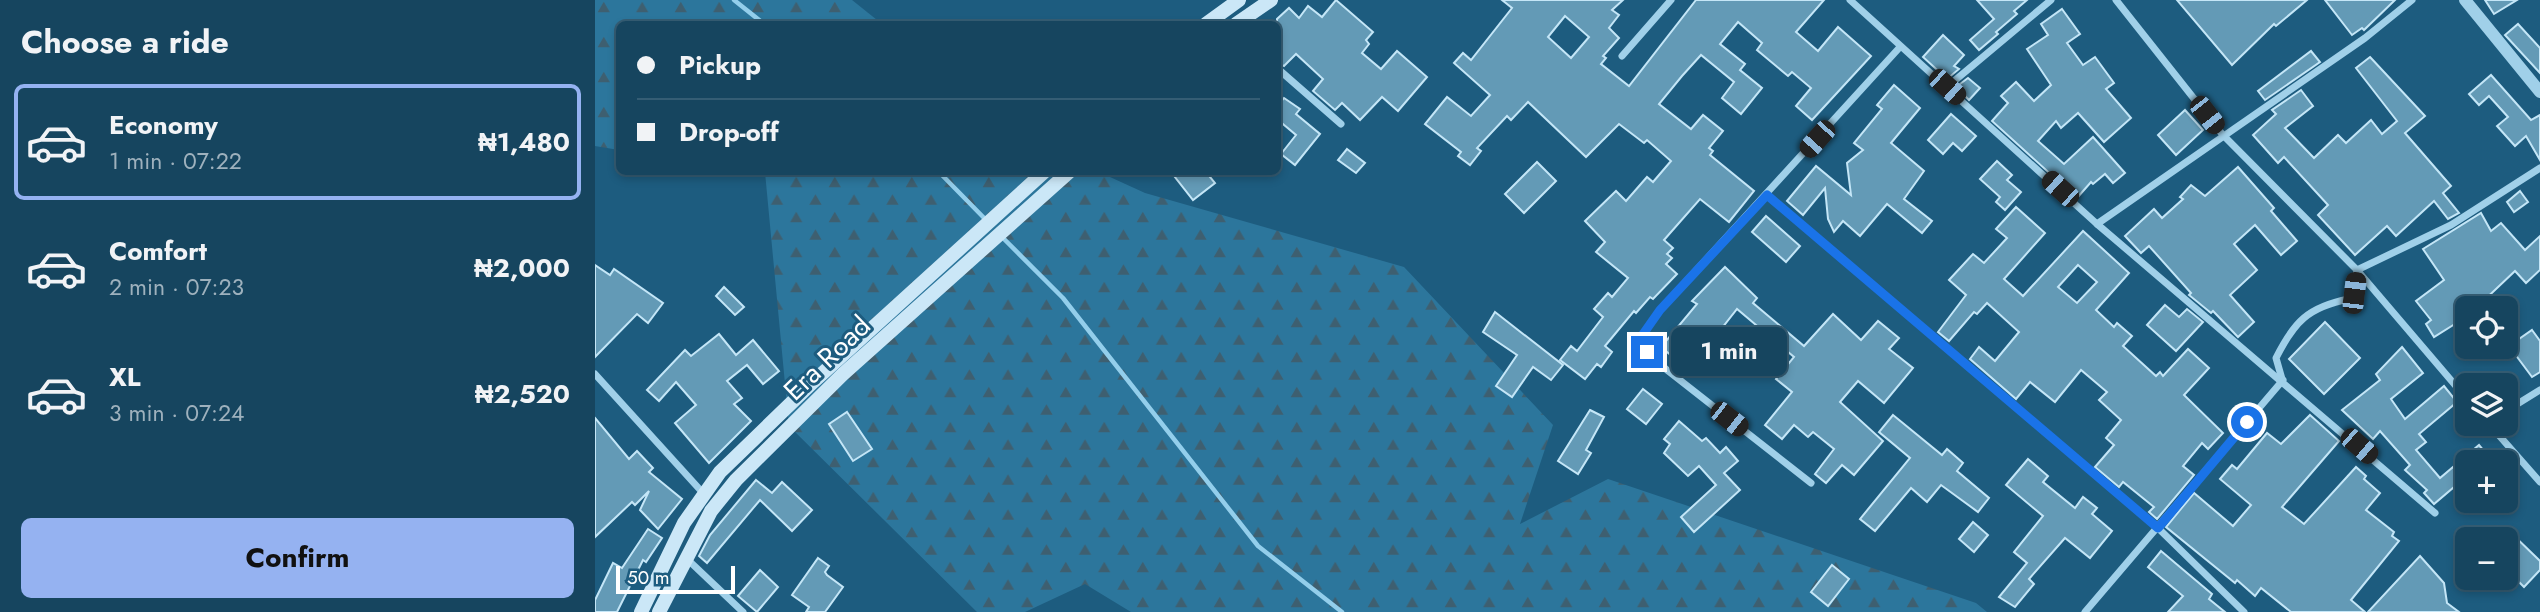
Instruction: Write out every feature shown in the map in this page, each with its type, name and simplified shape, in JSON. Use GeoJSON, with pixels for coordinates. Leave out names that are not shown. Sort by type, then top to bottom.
{"type":"FeatureCollection","features":[{"type":"Feature","properties":{"kind":"main road"},"geometry":{"type":"LineString","coordinates":[[1210,21],[1239,0]]}},
{"type":"Feature","properties":{"kind":"main road"},"geometry":{"type":"LineString","coordinates":[[1240,21],[1271,0]]}},
{"type":"Feature","properties":{"kind":"main road"},"geometry":{"type":"LineString","coordinates":[[641,612],[666,556],[703,493],[720,472],[813,382],[986,238],[1006,208],[1041,175]]}},
{"type":"Feature","properties":{"kind":"main road","name":"Era Road"},"geometry":{"type":"LineString","coordinates":[[659,612],[711,511],[736,480],[986,238],[1017,220],[1066,175]]}},
{"type":"Feature","properties":{"kind":"main road"},"geometry":{"type":"LineString","coordinates":[[813,382],[825,394]]}},
{"type":"Feature","properties":{"kind":"street"},"geometry":{"type":"LineString","coordinates":[[1622,56],[1671,0]]}},
{"type":"Feature","properties":{"kind":"street"},"geometry":{"type":"LineString","coordinates":[[1850,0],[2097,224],[2283,380],[2435,513]]}},
{"type":"Feature","properties":{"kind":"street"},"geometry":{"type":"LineString","coordinates":[[1947,87],[2051,0]]}},
{"type":"Feature","properties":{"kind":"street"},"geometry":{"type":"LineString","coordinates":[[2116,0],[2222,134],[2357,271],[2455,385]]}},
{"type":"Feature","properties":{"kind":"street"},"geometry":{"type":"LineString","coordinates":[[2097,224],[2222,134],[2365,38],[2411,0]]}},
{"type":"Feature","properties":{"kind":"street"},"geometry":{"type":"LineString","coordinates":[[2465,0],[2540,92]]}},
{"type":"Feature","properties":{"kind":"street"},"geometry":{"type":"LineString","coordinates":[[1811,483],[1667,370],[1647,352],[1641,337],[1660,310],[1900,47]]}},
{"type":"Feature","properties":{"kind":"street"},"geometry":{"type":"LineString","coordinates":[[1281,72],[1341,124]]}},
{"type":"Feature","properties":{"kind":"street"},"geometry":{"type":"LineString","coordinates":[[2357,271],[2451,225],[2540,168]]}},
{"type":"Feature","properties":{"kind":"street"},"geometry":{"type":"LineString","coordinates":[[1767,195],[2158,528],[2245,612]]}},
{"type":"Feature","properties":{"kind":"street"},"geometry":{"type":"LineString","coordinates":[[2283,380],[2276,358],[2290,331],[2323,304],[2349,299],[2354,293],[2357,271]]}},
{"type":"Feature","properties":{"kind":"street"},"geometry":{"type":"LineString","coordinates":[[595,374],[703,493]]}},
{"type":"Feature","properties":{"kind":"street"},"geometry":{"type":"LineString","coordinates":[[2085,612],[2283,380]]}},
{"type":"Feature","properties":{"kind":"street"},"geometry":{"type":"LineString","coordinates":[[2518,404],[2540,390]]}},
{"type":"Feature","properties":{"kind":"street"},"geometry":{"type":"LineString","coordinates":[[2500,436],[2540,482]]}},
{"type":"Feature","properties":{"kind":"street"},"geometry":{"type":"LineString","coordinates":[[686,558],[743,612]]}},
{"type":"Feature","properties":{"kind":"green space"},"geometry":{"type":"Polygon","coordinates":[[[595,0],[852,0],[878,21],[616,21],[616,150],[595,146],[595,0]]]}},
{"type":"Feature","properties":{"kind":"green space"},"geometry":{"type":"Polygon","coordinates":[[[765,175],[1106,175],[1145,193],[1404,267],[1553,425],[1520,524],[1608,479],[1976,603],[1987,612],[1131,612],[1085,584],[1025,612],[977,612],[789,426],[765,175]]]}},
{"type":"Feature","properties":{"kind":"building"},"geometry":{"type":"Polygon","coordinates":[[[1336,0],[1373,32],[1366,40],[1369,44],[1362,53],[1381,69],[1397,51],[1427,77],[1398,111],[1382,97],[1360,120],[1342,103],[1335,110],[1313,91],[1323,79],[1296,54],[1284,66],[1281,64],[1281,21],[1277,19],[1289,8],[1299,18],[1308,6],[1322,17],[1336,0]]]}},
{"type":"Feature","properties":{"kind":"building"},"geometry":{"type":"Polygon","coordinates":[[[1502,0],[1623,0],[1612,10],[1619,15],[1609,28],[1619,38],[1603,56],[1606,58],[1601,64],[1629,86],[1696,0],[1824,0],[1796,32],[1818,51],[1838,27],[1871,56],[1812,120],[1796,106],[1811,88],[1792,72],[1788,76],[1757,50],[1762,43],[1738,22],[1720,44],[1745,64],[1740,70],[1762,88],[1741,114],[1722,98],[1734,82],[1701,55],[1682,76],[1659,104],[1691,129],[1703,115],[1723,131],[1709,148],[1713,151],[1710,155],[1754,191],[1729,222],[1700,199],[1664,240],[1673,248],[1667,254],[1672,258],[1666,264],[1677,274],[1653,299],[1650,297],[1636,313],[1634,311],[1605,346],[1612,352],[1601,367],[1597,364],[1585,379],[1560,360],[1571,346],[1577,351],[1603,317],[1594,309],[1608,293],[1612,297],[1628,278],[1596,252],[1605,242],[1585,221],[1616,191],[1626,201],[1647,177],[1653,182],[1671,161],[1647,140],[1644,143],[1619,124],[1586,157],[1528,102],[1511,120],[1507,116],[1477,148],[1481,151],[1470,165],[1458,156],[1461,152],[1425,124],[1447,97],[1471,116],[1490,95],[1454,63],[1463,53],[1471,60],[1512,8],[1502,0]],[[1565,16],[1548,37],[1571,58],[1589,37],[1565,16]]]}},
{"type":"Feature","properties":{"kind":"building"},"geometry":{"type":"Polygon","coordinates":[[[1977,0],[2027,0],[2014,11],[2017,14],[1996,32],[1998,34],[1979,50],[1970,40],[1994,19],[1977,0]]]}},
{"type":"Feature","properties":{"kind":"building"},"geometry":{"type":"Polygon","coordinates":[[[2177,0],[2307,0],[2276,26],[2274,24],[2232,65],[2177,0]]]}},
{"type":"Feature","properties":{"kind":"building"},"geometry":{"type":"Polygon","coordinates":[[[2325,0],[2395,0],[2364,30],[2362,28],[2352,35],[2325,0]]]}},
{"type":"Feature","properties":{"kind":"building"},"geometry":{"type":"Polygon","coordinates":[[[2485,0],[2517,0],[2494,14],[2485,0]]]}},
{"type":"Feature","properties":{"kind":"building"},"geometry":{"type":"Polygon","coordinates":[[[2062,9],[2080,34],[2067,43],[2083,65],[2095,57],[2114,83],[2106,89],[2131,118],[2104,142],[2078,113],[2061,128],[2056,121],[2038,141],[2064,164],[2093,137],[2125,173],[2113,183],[2105,174],[2093,184],[2091,182],[2077,198],[1992,121],[2008,103],[2001,96],[2016,82],[2034,101],[2051,85],[2027,49],[2048,35],[2041,24],[2062,9]]]}},
{"type":"Feature","properties":{"kind":"building"},"geometry":{"type":"Polygon","coordinates":[[[2518,24],[2540,48],[2540,73],[2505,35],[2518,24]]]}},
{"type":"Feature","properties":{"kind":"building"},"geometry":{"type":"Polygon","coordinates":[[[1943,35],[1964,55],[1954,66],[1959,69],[1947,79],[1923,57],[1943,35]]]}},
{"type":"Feature","properties":{"kind":"building"},"geometry":{"type":"Polygon","coordinates":[[[2311,51],[2320,62],[2265,100],[2258,91],[2311,51]]]}},
{"type":"Feature","properties":{"kind":"building"},"geometry":{"type":"Polygon","coordinates":[[[2370,57],[2425,116],[2405,133],[2451,186],[2443,193],[2459,213],[2448,219],[2434,201],[2396,236],[2387,226],[2355,255],[2318,215],[2328,205],[2284,157],[2278,163],[2253,135],[2276,114],[2272,110],[2301,90],[2313,106],[2285,128],[2314,158],[2338,135],[2346,143],[2371,120],[2382,134],[2397,121],[2356,68],[2370,57]]]}},
{"type":"Feature","properties":{"kind":"building"},"geometry":{"type":"Polygon","coordinates":[[[2491,75],[2531,120],[2540,115],[2540,160],[2526,136],[2515,146],[2497,126],[2508,117],[2489,96],[2479,105],[2469,94],[2491,75]]]}},
{"type":"Feature","properties":{"kind":"building"},"geometry":{"type":"Polygon","coordinates":[[[1968,78],[1980,88],[1969,100],[1956,87],[1968,78]]]}},
{"type":"Feature","properties":{"kind":"building"},"geometry":{"type":"Polygon","coordinates":[[[1894,85],[1920,108],[1891,143],[1924,171],[1904,199],[1932,221],[1922,233],[1887,204],[1860,236],[1843,221],[1834,232],[1828,219],[1825,188],[1803,215],[1787,201],[1816,166],[1851,195],[1847,163],[1863,150],[1854,143],[1882,109],[1877,105],[1894,85]]]}},
{"type":"Feature","properties":{"kind":"building"},"geometry":{"type":"Polygon","coordinates":[[[1284,98],[1300,109],[1296,114],[1320,134],[1295,165],[1281,154],[1296,135],[1281,122],[1281,102],[1284,98]]]}},
{"type":"Feature","properties":{"kind":"building"},"geometry":{"type":"Polygon","coordinates":[[[2185,110],[2203,130],[2176,155],[2158,135],[2185,110]]]}},
{"type":"Feature","properties":{"kind":"building"},"geometry":{"type":"Polygon","coordinates":[[[1951,114],[1976,136],[1962,151],[1953,143],[1943,154],[1928,140],[1951,114]]]}},
{"type":"Feature","properties":{"kind":"building"},"geometry":{"type":"Polygon","coordinates":[[[1347,149],[1365,163],[1356,173],[1338,160],[1347,149]]]}},
{"type":"Feature","properties":{"kind":"building"},"geometry":{"type":"Polygon","coordinates":[[[1997,161],[2012,175],[2007,180],[2021,192],[2005,210],[1996,202],[2000,197],[1980,179],[1997,161]]]}},
{"type":"Feature","properties":{"kind":"building"},"geometry":{"type":"Polygon","coordinates":[[[1537,162],[1556,181],[1524,213],[1505,194],[1537,162]]]}},
{"type":"Feature","properties":{"kind":"building"},"geometry":{"type":"Polygon","coordinates":[[[2238,167],[2274,208],[2271,211],[2297,241],[2281,255],[2255,225],[2234,244],[2257,270],[2230,295],[2254,322],[2238,337],[2213,311],[2211,313],[2189,295],[2191,293],[2149,246],[2141,253],[2125,236],[2154,209],[2162,218],[2183,199],[2180,197],[2191,185],[2205,196],[2238,167]]]}},
{"type":"Feature","properties":{"kind":"building"},"geometry":{"type":"Polygon","coordinates":[[[1173,175],[1208,175],[1215,183],[1193,200],[1173,175]]]}},
{"type":"Feature","properties":{"kind":"building"},"geometry":{"type":"Polygon","coordinates":[[[2520,191],[2528,202],[2514,212],[2507,202],[2520,191]]]}},
{"type":"Feature","properties":{"kind":"building"},"geometry":{"type":"Polygon","coordinates":[[[2016,207],[2045,233],[2004,279],[2023,296],[2083,231],[2129,273],[2096,310],[2114,327],[2117,323],[2132,336],[2123,346],[2156,376],[2160,372],[2163,376],[2188,349],[2209,368],[2184,395],[2223,433],[2208,449],[2202,443],[2183,466],[2194,475],[2157,519],[2149,512],[2154,507],[2123,482],[2119,487],[2095,467],[2114,445],[2106,438],[2121,420],[2099,400],[2107,392],[2081,370],[2055,402],[2030,382],[2016,399],[1970,359],[1979,347],[1995,361],[2019,332],[1987,303],[1977,314],[1974,312],[1949,341],[1938,332],[1966,295],[1949,280],[1973,254],[1984,263],[2007,238],[1996,229],[2016,207]],[[2078,265],[2058,287],[2077,303],[2097,282],[2078,265]]]}},
{"type":"Feature","properties":{"kind":"building"},"geometry":{"type":"Polygon","coordinates":[[[2481,213],[2491,231],[2501,223],[2525,250],[2540,236],[2540,270],[2526,283],[2515,271],[2489,296],[2455,296],[2455,324],[2434,337],[2426,324],[2431,320],[2416,301],[2444,280],[2423,249],[2481,213]]]}},
{"type":"Feature","properties":{"kind":"building"},"geometry":{"type":"Polygon","coordinates":[[[1766,216],[1800,246],[1786,262],[1752,232],[1766,216]]]}},
{"type":"Feature","properties":{"kind":"building"},"geometry":{"type":"Polygon","coordinates":[[[595,265],[610,275],[614,269],[663,303],[648,323],[637,314],[595,357],[595,265]]]}},
{"type":"Feature","properties":{"kind":"building"},"geometry":{"type":"Polygon","coordinates":[[[1725,267],[1757,298],[1753,303],[1804,346],[1833,314],[1861,340],[1878,321],[1899,338],[1889,349],[1913,368],[1884,403],[1858,381],[1840,402],[1883,441],[1854,475],[1842,465],[1826,483],[1815,474],[1834,449],[1813,432],[1808,437],[1794,425],[1782,439],[1765,425],[1792,392],[1776,379],[1794,357],[1737,309],[1689,370],[1661,347],[1697,304],[1692,301],[1725,267]]]}},
{"type":"Feature","properties":{"kind":"building"},"geometry":{"type":"Polygon","coordinates":[[[724,287],[744,307],[735,315],[716,296],[724,287]]]}},
{"type":"Feature","properties":{"kind":"building"},"geometry":{"type":"Polygon","coordinates":[[[2165,305],[2179,317],[2187,309],[2203,322],[2176,351],[2147,325],[2165,305]]]}},
{"type":"Feature","properties":{"kind":"building"},"geometry":{"type":"Polygon","coordinates":[[[1495,312],[1563,365],[1551,380],[1533,367],[1512,397],[1496,386],[1517,355],[1483,332],[1495,312]]]}},
{"type":"Feature","properties":{"kind":"building"},"geometry":{"type":"Polygon","coordinates":[[[2325,322],[2360,358],[2324,394],[2289,359],[2325,322]]]}},
{"type":"Feature","properties":{"kind":"building"},"geometry":{"type":"Polygon","coordinates":[[[2532,330],[2540,341],[2540,372],[2532,377],[2518,358],[2518,340],[2532,330]]]}},
{"type":"Feature","properties":{"kind":"building"},"geometry":{"type":"Polygon","coordinates":[[[719,334],[736,355],[753,340],[779,371],[763,384],[747,365],[727,381],[742,398],[734,404],[751,421],[709,463],[675,423],[696,405],[676,382],[659,401],[647,390],[685,350],[691,356],[719,334]]]}},
{"type":"Feature","properties":{"kind":"building"},"geometry":{"type":"Polygon","coordinates":[[[2402,347],[2423,373],[2391,399],[2405,419],[2444,386],[2455,400],[2455,404],[2419,434],[2426,442],[2416,450],[2440,478],[2455,465],[2455,486],[2434,504],[2424,493],[2427,490],[2405,470],[2410,465],[2380,431],[2373,439],[2342,410],[2380,380],[2376,374],[2402,347]]]}},
{"type":"Feature","properties":{"kind":"building"},"geometry":{"type":"Polygon","coordinates":[[[1643,389],[1662,404],[1646,424],[1627,409],[1643,389]]]}},
{"type":"Feature","properties":{"kind":"building"},"geometry":{"type":"Polygon","coordinates":[[[1590,410],[1604,417],[1586,450],[1591,453],[1578,474],[1558,461],[1590,410]]]}},
{"type":"Feature","properties":{"kind":"building"},"geometry":{"type":"Polygon","coordinates":[[[847,412],[872,449],[853,461],[829,424],[847,412]]]}},
{"type":"Feature","properties":{"kind":"building"},"geometry":{"type":"Polygon","coordinates":[[[1893,415],[1942,455],[1947,449],[1963,463],[1957,471],[1989,498],[1978,512],[1941,485],[1927,502],[1911,488],[1875,531],[1860,519],[1910,458],[1879,432],[1893,415]]]}},
{"type":"Feature","properties":{"kind":"building"},"geometry":{"type":"Polygon","coordinates":[[[2310,415],[2339,441],[2282,507],[2304,524],[2356,467],[2366,476],[2364,479],[2380,493],[2366,510],[2394,532],[2392,536],[2399,541],[2351,600],[2365,612],[2291,612],[2261,588],[2255,596],[2237,580],[2235,583],[2166,527],[2194,493],[2233,526],[2251,505],[2220,479],[2232,465],[2237,469],[2267,433],[2281,444],[2310,415]]]}},
{"type":"Feature","properties":{"kind":"building"},"geometry":{"type":"Polygon","coordinates":[[[595,418],[629,459],[637,451],[653,468],[649,472],[682,499],[658,529],[640,510],[649,491],[635,505],[632,502],[595,537],[595,418]]]}},
{"type":"Feature","properties":{"kind":"building"},"geometry":{"type":"Polygon","coordinates":[[[1679,421],[1702,441],[1706,438],[1720,453],[1726,447],[1738,461],[1724,473],[1740,490],[1694,532],[1681,517],[1716,485],[1699,466],[1688,476],[1664,453],[1670,444],[1664,439],[1679,421]]]}},
{"type":"Feature","properties":{"kind":"building"},"geometry":{"type":"Polygon","coordinates":[[[2028,459],[2048,476],[2043,482],[2075,508],[2083,497],[2097,508],[2092,514],[2112,531],[2090,558],[2065,538],[2029,579],[2034,584],[2015,607],[1999,597],[2027,563],[2014,552],[2043,516],[2006,485],[2028,459]]]}},
{"type":"Feature","properties":{"kind":"building"},"geometry":{"type":"Polygon","coordinates":[[[756,480],[772,493],[782,482],[812,510],[792,531],[760,500],[707,563],[699,556],[710,535],[756,480]]]}},
{"type":"Feature","properties":{"kind":"building"},"geometry":{"type":"Polygon","coordinates":[[[1973,522],[1988,535],[1974,552],[1959,539],[1973,522]]]}},
{"type":"Feature","properties":{"kind":"building"},"geometry":{"type":"Polygon","coordinates":[[[648,529],[662,538],[646,562],[643,560],[617,612],[595,612],[595,600],[613,563],[622,568],[648,529]]]}},
{"type":"Feature","properties":{"kind":"building"},"geometry":{"type":"Polygon","coordinates":[[[2518,540],[2540,561],[2540,570],[2524,587],[2518,581],[2518,540]]]}},
{"type":"Feature","properties":{"kind":"building"},"geometry":{"type":"Polygon","coordinates":[[[2161,551],[2212,594],[2209,599],[2225,612],[2168,612],[2183,596],[2148,567],[2161,551]]]}},
{"type":"Feature","properties":{"kind":"building"},"geometry":{"type":"Polygon","coordinates":[[[2420,556],[2444,583],[2447,603],[2459,612],[2368,612],[2420,556]]]}},
{"type":"Feature","properties":{"kind":"building"},"geometry":{"type":"Polygon","coordinates":[[[818,558],[829,566],[825,572],[827,575],[843,587],[825,612],[806,612],[809,607],[792,595],[818,558]]]}},
{"type":"Feature","properties":{"kind":"building"},"geometry":{"type":"Polygon","coordinates":[[[1832,565],[1849,579],[1828,606],[1811,592],[1832,565]]]}},
{"type":"Feature","properties":{"kind":"building"},"geometry":{"type":"Polygon","coordinates":[[[760,570],[778,587],[757,612],[738,596],[760,570]]]}},
{"type":"Feature","properties":{"kind":"waterway"},"geometry":{"type":"LineString","coordinates":[[734,0],[760,21]]}},
{"type":"Feature","properties":{"kind":"waterway"},"geometry":{"type":"LineString","coordinates":[[942,175],[987,221]]}},
{"type":"Feature","properties":{"kind":"waterway"},"geometry":{"type":"LineString","coordinates":[[1000,235],[1063,298],[1258,546],[1342,612]]}},
{"type":"Feature","properties":{"kind":"route"},"geometry":{"type":"LineString","coordinates":[[1647,352],[1641,337],[1660,310],[1767,195],[2158,528],[2247,422]]}}]}
